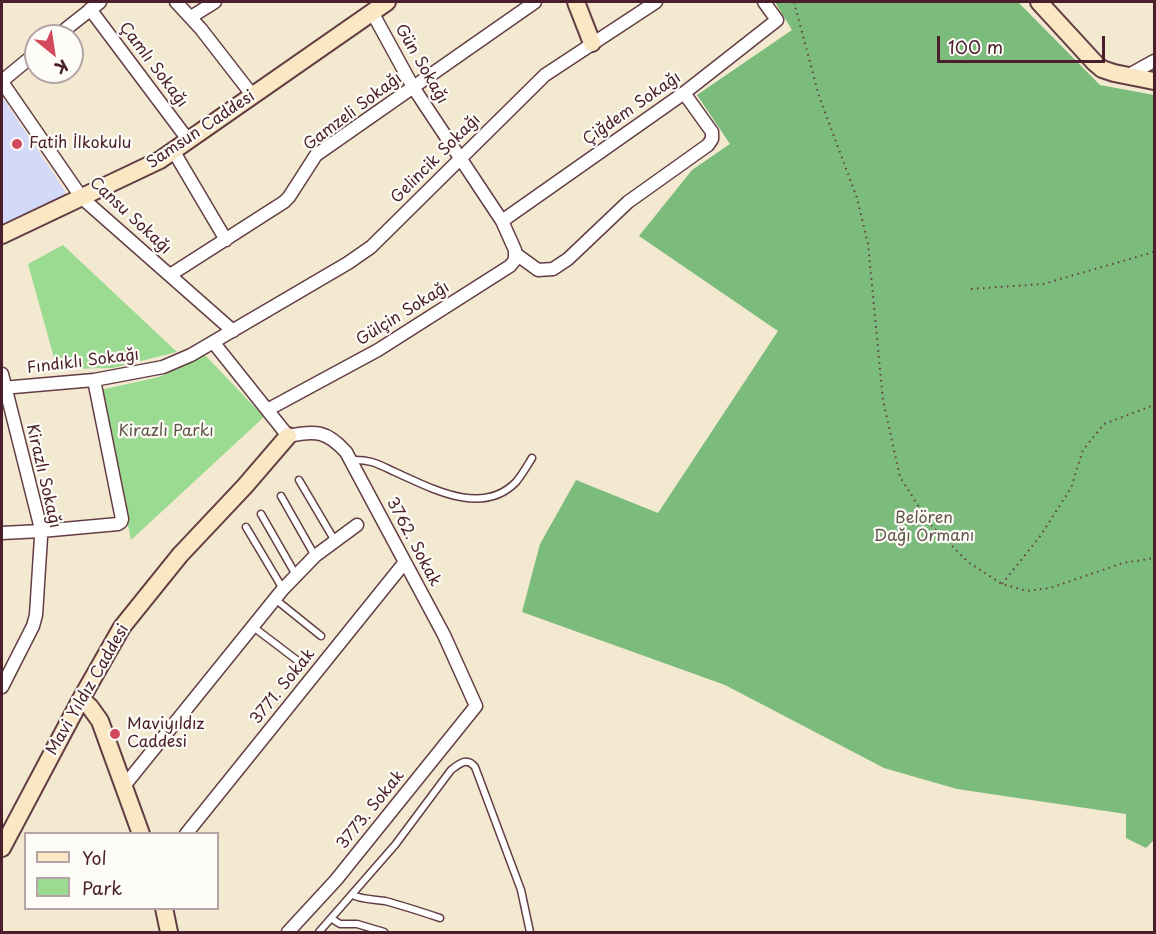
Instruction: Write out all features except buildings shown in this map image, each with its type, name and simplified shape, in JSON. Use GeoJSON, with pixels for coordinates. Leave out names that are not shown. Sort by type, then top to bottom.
{"type":"FeatureCollection","features":[{"type":"Feature","properties":{"kind":"street"},"geometry":{"type":"LineString","coordinates":[[176,2],[253,96]]}},
{"type":"Feature","properties":{"kind":"street"},"geometry":{"type":"LineString","coordinates":[[191,18],[215,2]]}},
{"type":"Feature","properties":{"kind":"street","name":"Samsun Caddesi"},"geometry":{"type":"LineString","coordinates":[[2,235],[174,152],[387,2]]}},
{"type":"Feature","properties":{"kind":"street","name":"Gamzeli Sokağı"},"geometry":{"type":"LineString","coordinates":[[170,275],[287,200],[316,155],[535,2]]}},
{"type":"Feature","properties":{"kind":"street"},"geometry":{"type":"LineString","coordinates":[[576,2],[592,43]]}},
{"type":"Feature","properties":{"kind":"street","name":"Gelincik Sokağı"},"geometry":{"type":"LineString","coordinates":[[233,331],[364,253],[545,75],[656,2]]}},
{"type":"Feature","properties":{"kind":"street","name":"Çiğdem Sokağı"},"geometry":{"type":"LineString","coordinates":[[502,221],[684,93],[777,20],[764,2]]}},
{"type":"Feature","properties":{"kind":"street"},"geometry":{"type":"LineString","coordinates":[[1039,2],[1102,69],[1155,81]]}},
{"type":"Feature","properties":{"kind":"street"},"geometry":{"type":"LineString","coordinates":[[72,24],[95,5]]}},
{"type":"Feature","properties":{"kind":"street","name":"Çamlı Sokağı"},"geometry":{"type":"LineString","coordinates":[[95,5],[189,141]]}},
{"type":"Feature","properties":{"kind":"street","name":"Gün Sokağı"},"geometry":{"type":"LineString","coordinates":[[372,12],[413,87],[502,221]]}},
{"type":"Feature","properties":{"kind":"street"},"geometry":{"type":"LineString","coordinates":[[1127,75],[1155,61]]}},
{"type":"Feature","properties":{"kind":"street"},"geometry":{"type":"LineString","coordinates":[[2,82],[24,63]]}},
{"type":"Feature","properties":{"kind":"street","name":"Cansu Sokağı"},"geometry":{"type":"LineString","coordinates":[[2,82],[82,198],[233,331]]}},
{"type":"Feature","properties":{"kind":"street"},"geometry":{"type":"LineString","coordinates":[[502,221],[516,254],[538,270],[553,269],[568,259],[628,202],[708,145],[712,139],[711,132],[684,93]]}},
{"type":"Feature","properties":{"kind":"street"},"geometry":{"type":"LineString","coordinates":[[174,152],[226,240]]}},
{"type":"Feature","properties":{"kind":"street","name":"Gülçin Sokağı"},"geometry":{"type":"LineString","coordinates":[[267,410],[378,350],[510,266],[516,254]]}},
{"type":"Feature","properties":{"kind":"street","name":"Fındıklı Sokağı"},"geometry":{"type":"LineString","coordinates":[[3,388],[94,380],[163,367],[233,331]]}},
{"type":"Feature","properties":{"kind":"street"},"geometry":{"type":"LineString","coordinates":[[213,342],[288,436]]}},
{"type":"Feature","properties":{"kind":"street","name":"Kirazlı Sokağı"},"geometry":{"type":"LineString","coordinates":[[2,374],[3,388],[41,531],[36,615],[33,626],[2,687]]}},
{"type":"Feature","properties":{"kind":"street"},"geometry":{"type":"LineString","coordinates":[[2,532],[41,531],[121,522],[94,380]]}},
{"type":"Feature","properties":{"kind":"street","name":"3762. Sokak"},"geometry":{"type":"LineString","coordinates":[[288,436],[307,432],[322,433],[335,440],[350,460],[444,635],[476,706]]}},
{"type":"Feature","properties":{"kind":"street","name":"Mavi Yıldız Caddesi"},"geometry":{"type":"LineString","coordinates":[[2,848],[122,627],[180,555],[288,436]]}},
{"type":"Feature","properties":{"kind":"street"},"geometry":{"type":"LineString","coordinates":[[124,786],[274,599],[315,556],[357,525]]}},
{"type":"Feature","properties":{"kind":"street","name":"3771. Sokak"},"geometry":{"type":"LineString","coordinates":[[188,832],[405,562]]}},
{"type":"Feature","properties":{"kind":"street"},"geometry":{"type":"LineString","coordinates":[[81,699],[100,721],[140,832]]}},
{"type":"Feature","properties":{"kind":"street","name":"3773. Sokak"},"geometry":{"type":"LineString","coordinates":[[288,933],[343,871],[476,706]]}},
{"type":"Feature","properties":{"kind":"street"},"geometry":{"type":"LineString","coordinates":[[164,910],[169,933]]}},
{"type":"Feature","properties":{"kind":"lane"},"geometry":{"type":"LineString","coordinates":[[350,460],[366,459],[443,494],[465,499],[483,498],[501,492],[516,482],[532,458]]}},
{"type":"Feature","properties":{"kind":"lane"},"geometry":{"type":"LineString","coordinates":[[299,480],[335,541]]}},
{"type":"Feature","properties":{"kind":"lane"},"geometry":{"type":"LineString","coordinates":[[281,496],[315,556]]}},
{"type":"Feature","properties":{"kind":"lane"},"geometry":{"type":"LineString","coordinates":[[261,514],[296,575]]}},
{"type":"Feature","properties":{"kind":"lane"},"geometry":{"type":"LineString","coordinates":[[246,527],[283,589]]}},
{"type":"Feature","properties":{"kind":"lane"},"geometry":{"type":"LineString","coordinates":[[274,599],[321,636]]}},
{"type":"Feature","properties":{"kind":"lane"},"geometry":{"type":"LineString","coordinates":[[252,626],[298,661]]}},
{"type":"Feature","properties":{"kind":"lane"},"geometry":{"type":"LineString","coordinates":[[320,933],[451,771],[466,761],[471,762],[480,778],[521,890],[530,933]]}},
{"type":"Feature","properties":{"kind":"lane"},"geometry":{"type":"LineString","coordinates":[[353,895],[361,899],[371,898],[395,904],[440,918]]}},
{"type":"Feature","properties":{"kind":"lane"},"geometry":{"type":"LineString","coordinates":[[332,919],[340,924],[357,924],[384,933]]}},
{"type":"Feature","properties":{"kind":"path"},"geometry":{"type":"LineString","coordinates":[[795,2],[819,96],[857,198],[868,244],[883,400],[900,477],[928,524],[968,562],[1002,584],[1027,591],[1050,588],[1123,563],[1155,558]]}},
{"type":"Feature","properties":{"kind":"path"},"geometry":{"type":"LineString","coordinates":[[971,289],[1043,284],[1155,252]]}},
{"type":"Feature","properties":{"kind":"path"},"geometry":{"type":"LineString","coordinates":[[1002,584],[1041,535],[1071,488],[1083,450],[1104,424],[1155,405]]}},
{"type":"Feature","properties":{"kind":"shaded area","name":"Fatih İlkokulu"},"geometry":{"type":"Polygon","coordinates":[[[2,97],[65,191],[65,196],[2,225],[2,97]]]}},
{"type":"Feature","properties":{"kind":"green space","name":"Belören Dağı Ormanı"},"geometry":{"type":"Polygon","coordinates":[[[775,2],[1018,2],[1100,85],[1154,95],[1154,840],[1146,848],[1126,838],[1126,814],[957,789],[884,768],[725,685],[522,612],[540,544],[576,480],[658,513],[778,331],[639,236],[692,170],[730,144],[697,95],[792,30],[775,2]]]}},
{"type":"Feature","properties":{"kind":"green space"},"geometry":{"type":"Polygon","coordinates":[[[63,245],[177,352],[113,368],[57,369],[28,264],[63,245]]]}},
{"type":"Feature","properties":{"kind":"green space","name":"Kirazlı Parkı"},"geometry":{"type":"Polygon","coordinates":[[[205,355],[264,417],[131,540],[100,390],[159,377],[205,355]]]}},
{"type":"Feature","properties":{"kind":"place","name":"Fatih İlkokulu"},"geometry":{"type":"Point","coordinates":[17,144]}},
{"type":"Feature","properties":{"kind":"place","name":"Maviyıldız Caddesi"},"geometry":{"type":"Point","coordinates":[115,734]}}]}
